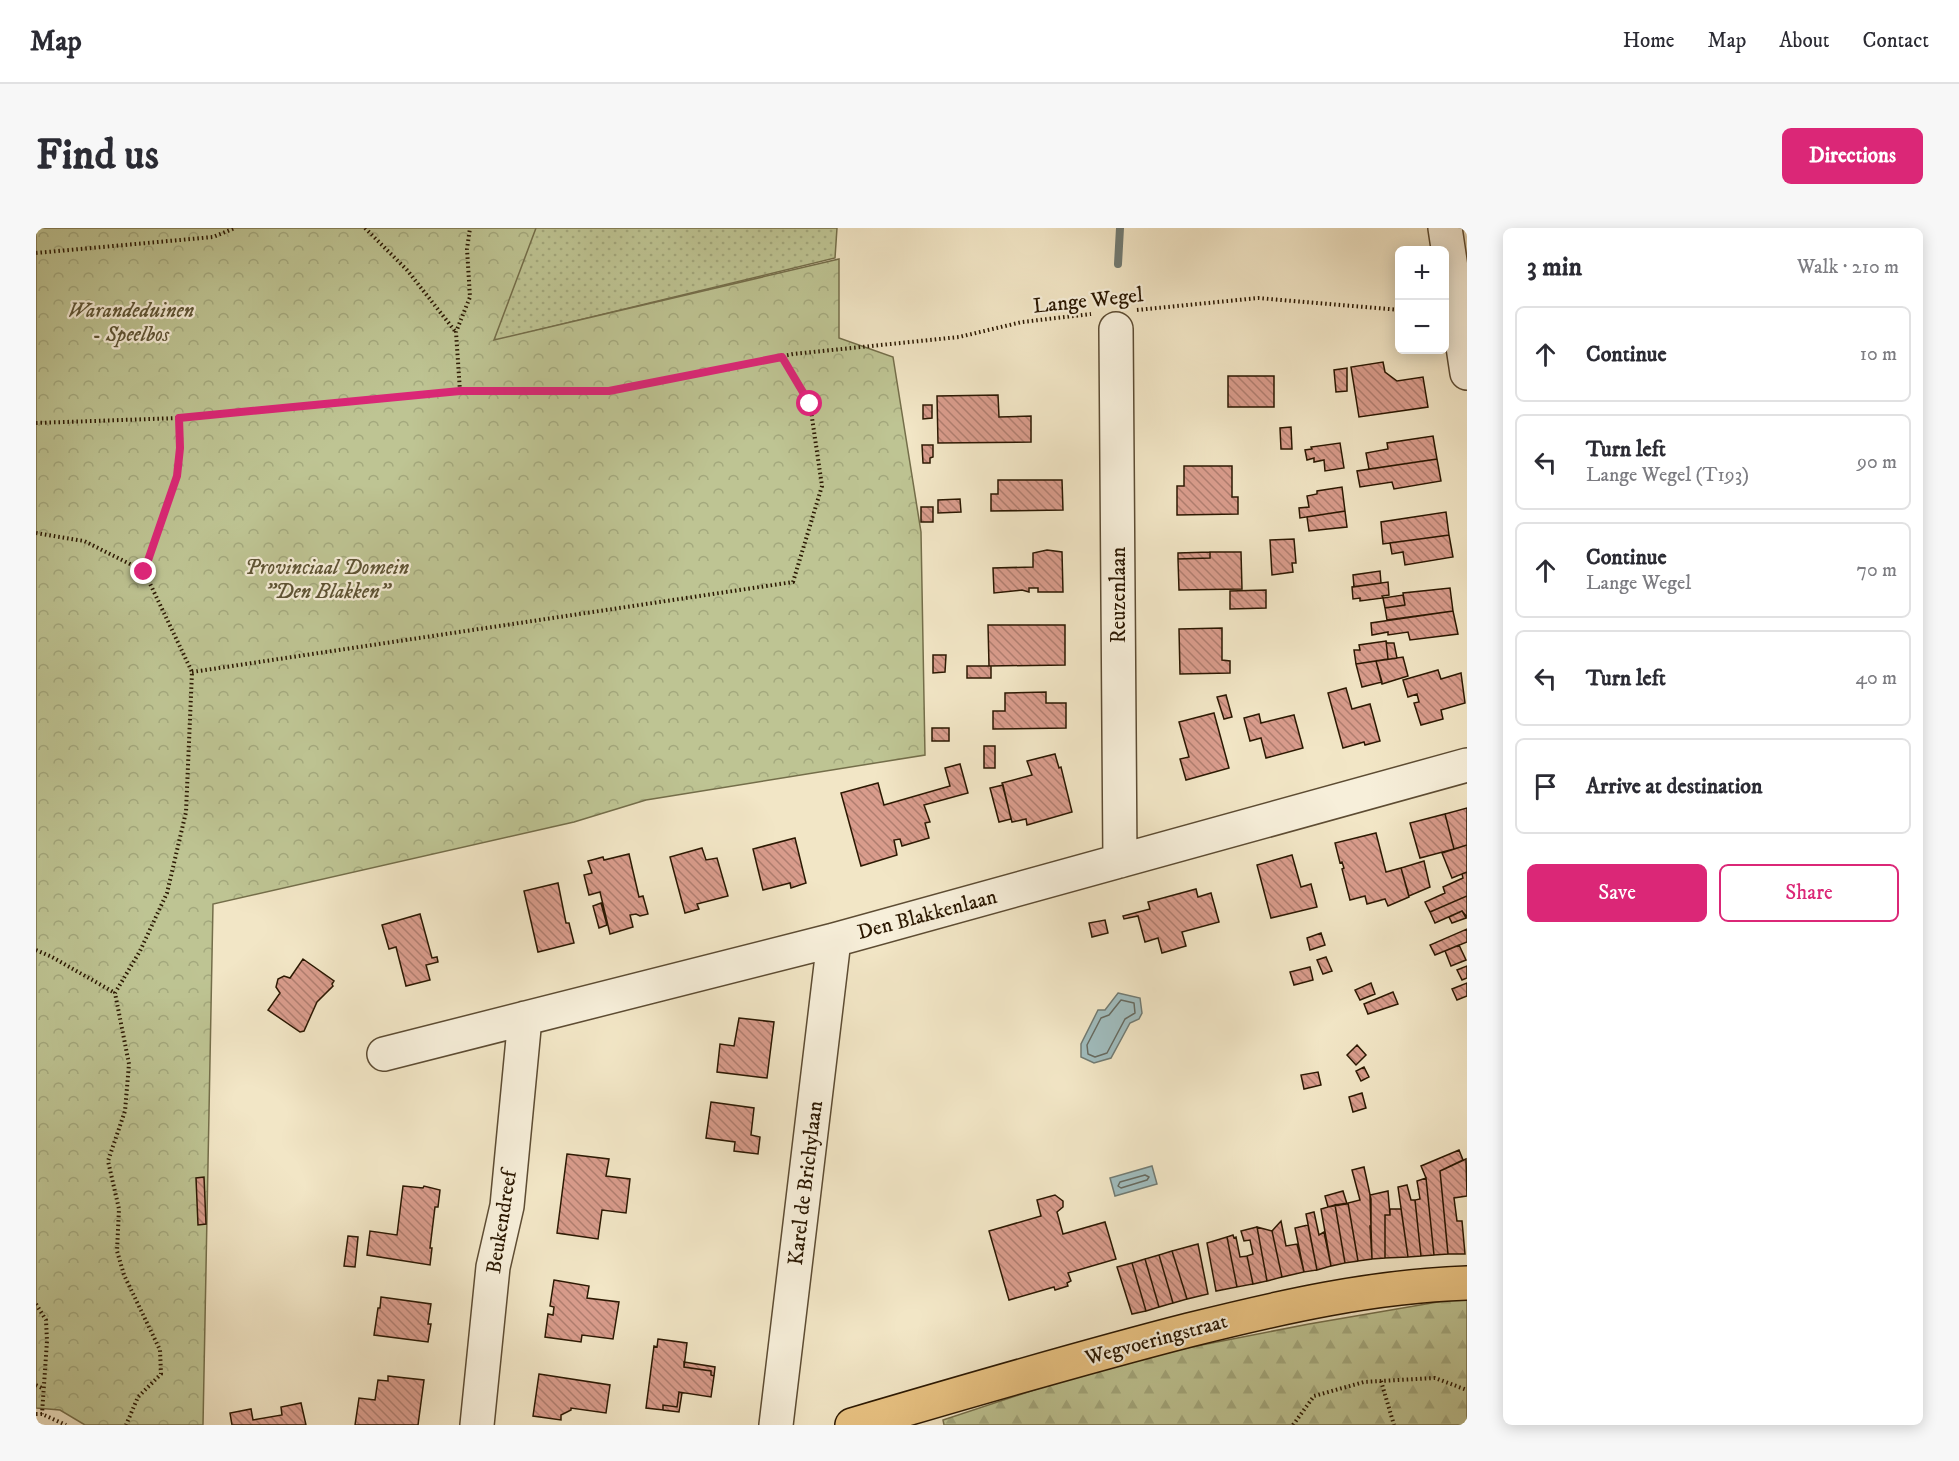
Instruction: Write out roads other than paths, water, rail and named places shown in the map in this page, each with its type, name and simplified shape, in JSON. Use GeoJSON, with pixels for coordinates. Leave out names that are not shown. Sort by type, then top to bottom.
{"type":"FeatureCollection","features":[{"type":"Feature","properties":{"kind":"main road","name":"Wegvoeringstraat"},"geometry":{"type":"LineString","coordinates":[[852,1425],[1116,1348],[1285,1306],[1419,1284],[1467,1282]]}},
{"type":"Feature","properties":{"kind":"street"},"geometry":{"type":"LineString","coordinates":[[1445,228],[1462,320],[1467,373]]}},
{"type":"Feature","properties":{"kind":"street","name":"Reuzenlaan"},"geometry":{"type":"LineString","coordinates":[[1112,318],[1120,861]]}},
{"type":"Feature","properties":{"kind":"street","name":"Den Blakkenlaan"},"geometry":{"type":"LineString","coordinates":[[384,1054],[834,940],[1467,765]]}},
{"type":"Feature","properties":{"kind":"street","name":"Karel de Brichylaan"},"geometry":{"type":"LineString","coordinates":[[776,1425],[834,940]]}},
{"type":"Feature","properties":{"kind":"street","name":"Beukendreef"},"geometry":{"type":"LineString","coordinates":[[477,1425],[493,1268],[507,1206],[525,1018]]}},
{"type":"Feature","properties":{"kind":"water"},"geometry":{"type":"Polygon","coordinates":[[[1118,993],[1140,998],[1142,1013],[1139,1019],[1130,1023],[1111,1058],[1094,1063],[1081,1057],[1081,1044],[1098,1010],[1105,1010],[1118,993]]]}},
{"type":"Feature","properties":{"kind":"water"},"geometry":{"type":"Polygon","coordinates":[[[1152,1166],[1157,1184],[1115,1196],[1110,1178],[1152,1166]]]}},
{"type":"Feature","properties":{"kind":"waterway"},"geometry":{"type":"LineString","coordinates":[[1118,264],[1120,228]]}},
{"type":"Feature","properties":{"kind":"park label","name":"Warandeduinen - Speelbos"},"geometry":{"type":"Point","coordinates":[131,322]}},
{"type":"Feature","properties":{"kind":"park label","name":"Provinciaal Domein \"Den Blakken\""},"geometry":{"type":"Point","coordinates":[327,579]}}]}
